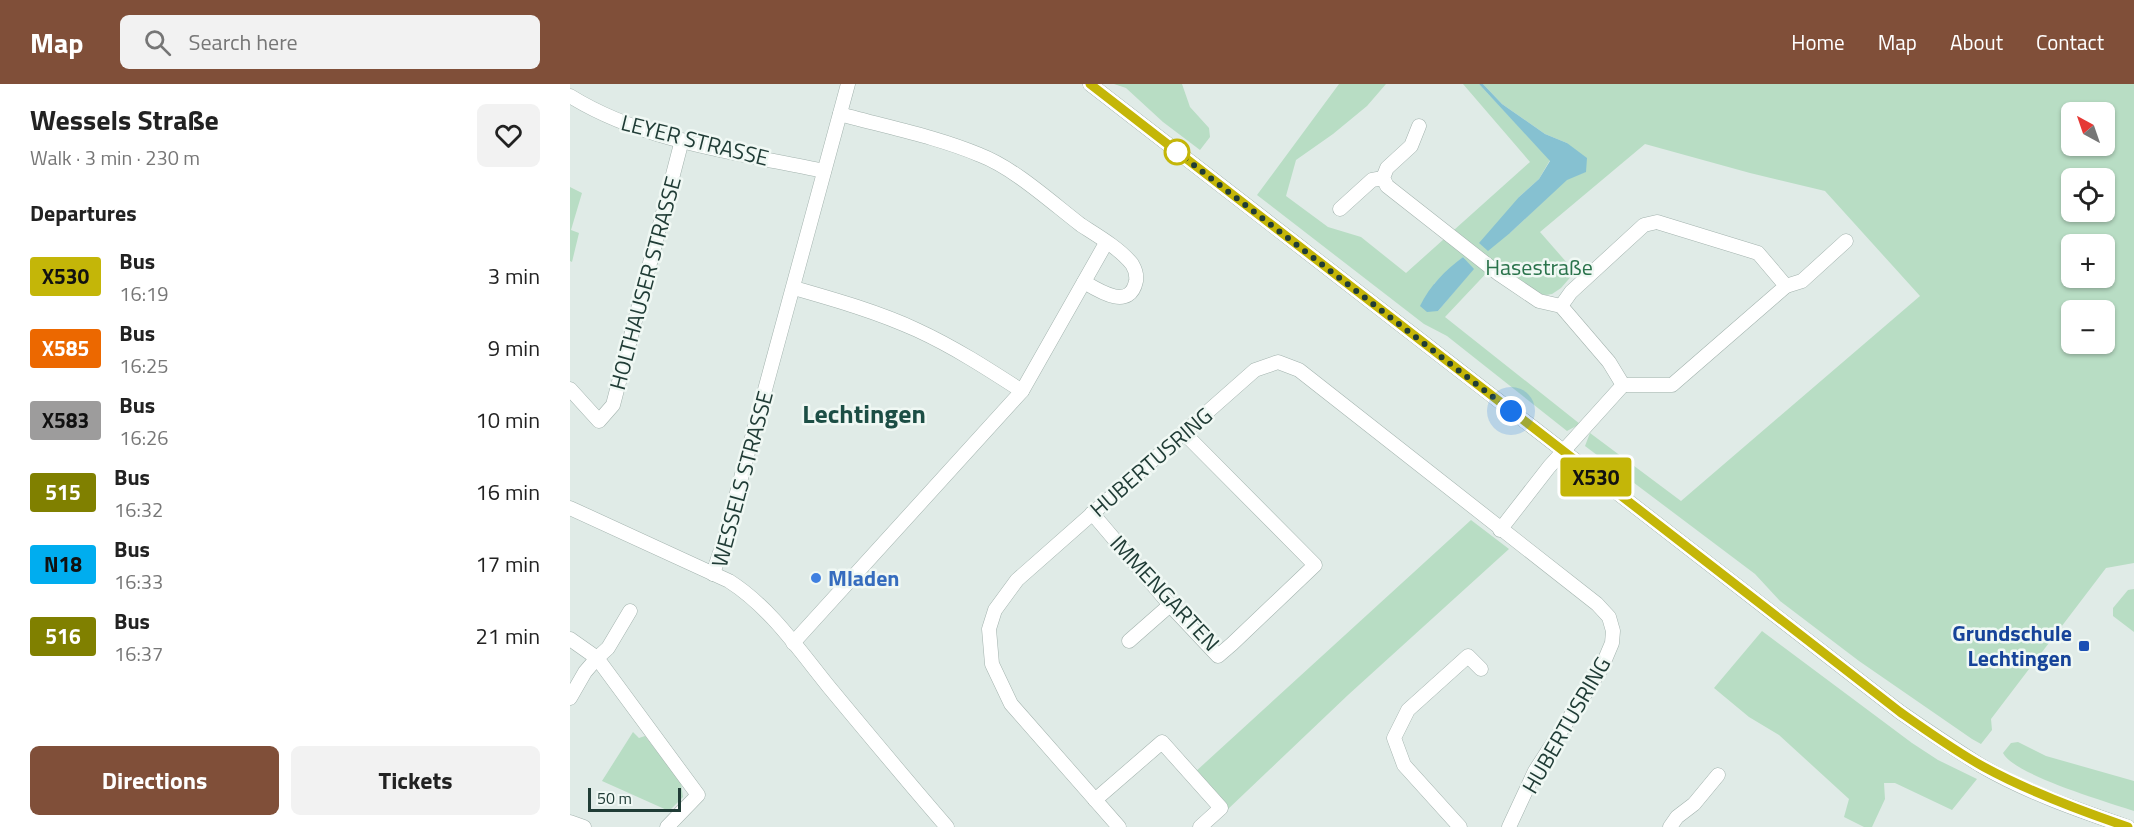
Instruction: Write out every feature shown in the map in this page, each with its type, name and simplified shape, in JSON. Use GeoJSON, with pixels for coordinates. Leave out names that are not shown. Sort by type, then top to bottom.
{"type":"FeatureCollection","features":[{"type":"Feature","properties":{"kind":"street","name":"WESSELS STRASSE"},"geometry":{"type":"LineString","coordinates":[[848,84],[725,537],[712,574],[743,590],[760,605],[947,827]]}},
{"type":"Feature","properties":{"kind":"street"},"geometry":{"type":"LineString","coordinates":[[1090,84],[1900,712],[1942,741],[2008,780],[2075,809],[2128,827]]}},
{"type":"Feature","properties":{"kind":"street","name":"LEYER STRASSE"},"geometry":{"type":"LineString","coordinates":[[570,96],[628,126],[824,171]]}},
{"type":"Feature","properties":{"kind":"street"},"geometry":{"type":"LineString","coordinates":[[840,114],[957,146],[998,163],[1130,262],[1135,269],[1137,279],[1134,288],[1127,295],[1118,298],[1108,296],[1084,282]]}},
{"type":"Feature","properties":{"kind":"street"},"geometry":{"type":"LineString","coordinates":[[1419,126],[1410,146],[1387,168],[1383,178],[1387,186],[1499,274],[1539,301],[1561,306],[1609,362],[1623,386]]}},
{"type":"Feature","properties":{"kind":"street","name":"HOLTHAUSER STRASSE"},"geometry":{"type":"LineString","coordinates":[[570,389],[599,421],[613,405],[682,140]]}},
{"type":"Feature","properties":{"kind":"street"},"geometry":{"type":"LineString","coordinates":[[1340,209],[1372,180],[1383,178]]}},
{"type":"Feature","properties":{"kind":"street"},"geometry":{"type":"LineString","coordinates":[[1561,306],[1570,292],[1644,225],[1657,222],[1758,254],[1786,286]]}},
{"type":"Feature","properties":{"kind":"street"},"geometry":{"type":"LineString","coordinates":[[1500,530],[1549,467],[1623,386],[1672,385],[1786,286],[1802,281],[1846,241]]}},
{"type":"Feature","properties":{"kind":"street"},"geometry":{"type":"LineString","coordinates":[[793,643],[1022,391],[1106,243]]}},
{"type":"Feature","properties":{"kind":"street"},"geometry":{"type":"LineString","coordinates":[[794,288],[855,305],[919,330],[1022,391]]}},
{"type":"Feature","properties":{"kind":"street","name":"HUBERTUSRING"},"geometry":{"type":"LineString","coordinates":[[1119,827],[1011,704],[992,664],[989,629],[995,610],[1017,580],[1255,370],[1278,362],[1299,370],[1597,604],[1609,617],[1613,631],[1612,643],[1601,669],[1535,771],[1509,827]]}},
{"type":"Feature","properties":{"kind":"street","name":"IMMENGARTEN"},"geometry":{"type":"LineString","coordinates":[[1092,513],[1170,605],[1218,656],[1315,565],[1185,434]]}},
{"type":"Feature","properties":{"kind":"street"},"geometry":{"type":"LineString","coordinates":[[570,508],[712,574]]}},
{"type":"Feature","properties":{"kind":"street"},"geometry":{"type":"LineString","coordinates":[[1129,641],[1170,605]]}},
{"type":"Feature","properties":{"kind":"street"},"geometry":{"type":"LineString","coordinates":[[570,698],[585,672],[608,648],[630,611]]}},
{"type":"Feature","properties":{"kind":"street"},"geometry":{"type":"LineString","coordinates":[[570,639],[597,658],[698,795],[681,818],[667,827]]}},
{"type":"Feature","properties":{"kind":"street"},"geometry":{"type":"LineString","coordinates":[[1460,827],[1404,765],[1394,738],[1408,710],[1468,656],[1481,669]]}},
{"type":"Feature","properties":{"kind":"street"},"geometry":{"type":"LineString","coordinates":[[1095,800],[1162,742],[1221,808],[1200,827]]}},
{"type":"Feature","properties":{"kind":"street"},"geometry":{"type":"LineString","coordinates":[[1670,827],[1677,817],[1694,804],[1718,775]]}},
{"type":"Feature","properties":{"kind":"street"},"geometry":{"type":"LineString","coordinates":[[570,822],[584,827]]}},
{"type":"Feature","properties":{"kind":"green space"},"geometry":{"type":"Polygon","coordinates":[[[1114,84],[1182,84],[1190,107],[1209,128],[1210,137],[1200,150],[1163,122],[1126,88],[1114,84]]]}},
{"type":"Feature","properties":{"kind":"green space","name":"Hasestraße"},"geometry":{"type":"Polygon","coordinates":[[[1339,84],[1386,84],[1367,106],[1296,160],[1286,196],[1328,227],[1361,237],[1406,273],[1530,162],[1463,84],[1479,84],[1550,160],[1539,179],[1519,197],[1510,233],[1567,179],[1585,172],[1567,143],[1545,134],[1502,104],[1483,84],[2134,84],[2134,563],[2106,568],[1991,719],[1992,730],[1981,744],[1859,661],[1780,601],[1755,574],[1585,446],[1590,433],[1681,501],[1920,296],[1825,191],[1645,144],[1540,232],[1575,272],[1561,288],[1552,294],[1540,294],[1495,264],[1445,317],[1580,424],[1567,431],[1447,336],[1424,324],[1257,195],[1339,84]],[[1463,257],[1434,284],[1438,311],[1473,269],[1463,257]]]}},
{"type":"Feature","properties":{"kind":"green space"},"geometry":{"type":"Polygon","coordinates":[[[570,187],[582,193],[571,230],[579,233],[572,262],[570,261],[570,187]]]}},
{"type":"Feature","properties":{"kind":"green space"},"geometry":{"type":"Polygon","coordinates":[[[1471,520],[1509,549],[1348,695],[1226,811],[1194,773],[1471,520]]]}},
{"type":"Feature","properties":{"kind":"green space"},"geometry":{"type":"Polygon","coordinates":[[[2134,589],[2134,632],[2113,616],[2113,608],[2128,590],[2134,589]]]}},
{"type":"Feature","properties":{"kind":"green space"},"geometry":{"type":"Polygon","coordinates":[[[1762,631],[1912,743],[1938,760],[1977,779],[1952,810],[1895,783],[1884,783],[1885,799],[1872,827],[1864,827],[1844,817],[1849,799],[1779,735],[1749,717],[1714,688],[1762,631]]]}},
{"type":"Feature","properties":{"kind":"green space"},"geometry":{"type":"Polygon","coordinates":[[[633,732],[639,738],[645,736],[681,783],[683,797],[669,811],[602,781],[633,732]]]}},
{"type":"Feature","properties":{"kind":"green space"},"geometry":{"type":"Polygon","coordinates":[[[2018,742],[2046,756],[2134,781],[2134,811],[2063,787],[2024,770],[2003,753],[2011,743],[2018,742]]]}},
{"type":"Feature","properties":{"kind":"water"},"geometry":{"type":"Polygon","coordinates":[[[1479,84],[1483,84],[1502,104],[1545,134],[1567,143],[1587,158],[1586,172],[1567,180],[1488,251],[1479,243],[1519,197],[1539,179],[1550,161],[1479,84]]]}},
{"type":"Feature","properties":{"kind":"water"},"geometry":{"type":"Polygon","coordinates":[[[1463,257],[1474,269],[1438,311],[1427,312],[1420,306],[1428,291],[1463,257]]]}},
{"type":"Feature","properties":{"kind":"bus line","name":"X530"},"geometry":{"type":"LineString","coordinates":[[1090,84],[1737,588],[1900,712],[1942,741],[2008,780],[2075,809],[2128,827]]}},
{"type":"Feature","properties":{"kind":"place","name":"Mladen"},"geometry":{"type":"Point","coordinates":[816,578]}},
{"type":"Feature","properties":{"kind":"place","name":"Grundschule Lechtingen"},"geometry":{"type":"Point","coordinates":[2084,646]}},
{"type":"Feature","properties":{"kind":"district","name":"Lechtingen"},"geometry":{"type":"Point","coordinates":[864,413]}},
{"type":"Feature","properties":{"kind":"route"},"geometry":{"type":"LineString","coordinates":[[1177,152],[1511,411]]}}]}
